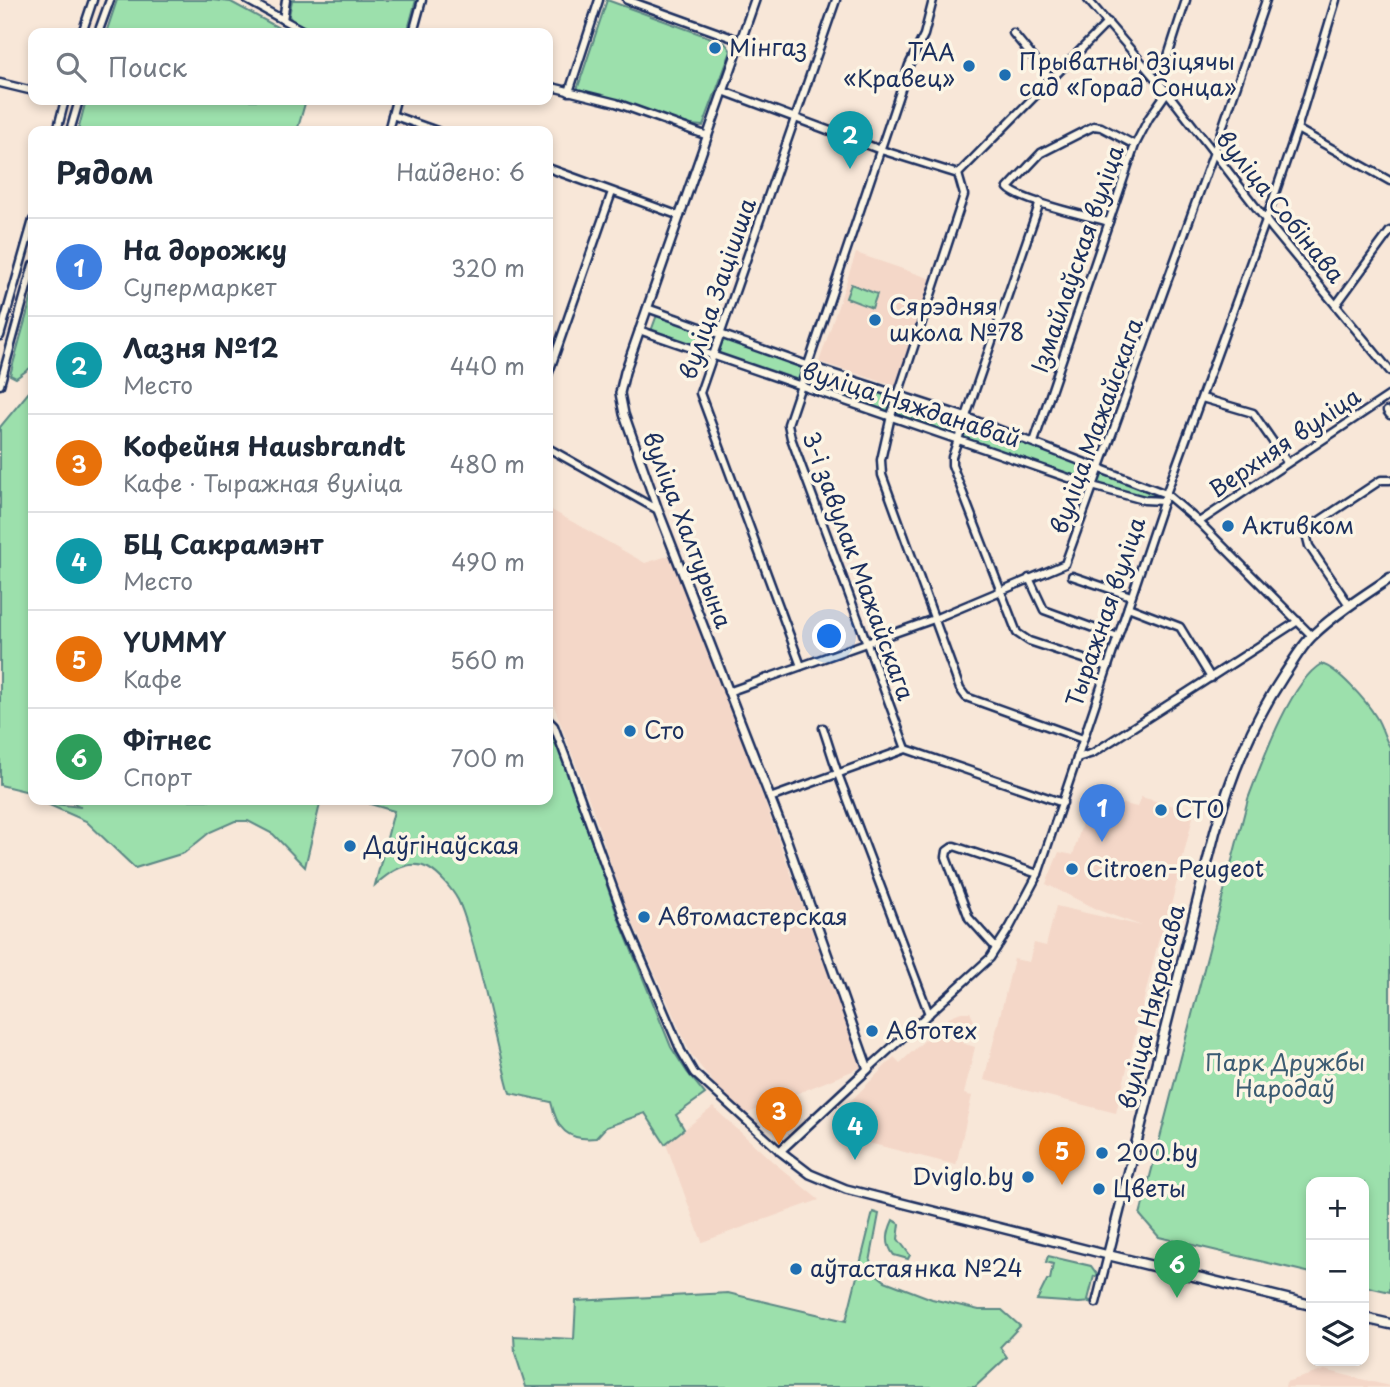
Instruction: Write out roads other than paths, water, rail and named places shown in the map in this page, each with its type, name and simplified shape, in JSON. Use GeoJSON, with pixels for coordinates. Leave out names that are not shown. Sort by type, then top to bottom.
{"type":"FeatureCollection","features":[{"type":"Feature","properties":{"kind":"main road","name":"вуліца Някрасава"},"geometry":{"type":"LineString","coordinates":[[1108,1255],[1215,832],[1247,739],[1265,705],[1312,636],[1390,578]]}},
{"type":"Feature","properties":{"kind":"main road"},"geometry":{"type":"LineString","coordinates":[[1108,1255],[1306,1304]]}},
{"type":"Feature","properties":{"kind":"main road"},"geometry":{"type":"LineString","coordinates":[[1369,1319],[1390,1324]]}},
{"type":"Feature","properties":{"kind":"street"},"geometry":{"type":"LineString","coordinates":[[84,28],[93,0]]}},
{"type":"Feature","properties":{"kind":"street"},"geometry":{"type":"LineString","coordinates":[[100,28],[110,0]]}},
{"type":"Feature","properties":{"kind":"street"},"geometry":{"type":"LineString","coordinates":[[247,0],[298,28]]}},
{"type":"Feature","properties":{"kind":"street"},"geometry":{"type":"LineString","coordinates":[[283,20],[286,0]]}},
{"type":"Feature","properties":{"kind":"street"},"geometry":{"type":"LineString","coordinates":[[414,28],[422,0]]}},
{"type":"Feature","properties":{"kind":"street"},"geometry":{"type":"LineString","coordinates":[[569,92],[599,0]]}},
{"type":"Feature","properties":{"kind":"street"},"geometry":{"type":"LineString","coordinates":[[627,0],[741,41]]}},
{"type":"Feature","properties":{"kind":"street","name":"вуліца Халтурына"},"geometry":{"type":"LineString","coordinates":[[755,0],[622,381],[621,404],[658,510],[770,798],[868,1069]]}},
{"type":"Feature","properties":{"kind":"street","name":"вуліца Зацішша"},"geometry":{"type":"LineString","coordinates":[[801,666],[700,393],[836,0]]}},
{"type":"Feature","properties":{"kind":"street","name":"3-і завулак Мажайскага"},"geometry":{"type":"LineString","coordinates":[[906,749],[789,429],[789,414],[909,65],[924,35],[933,0]]}},
{"type":"Feature","properties":{"kind":"street","name":"вуліца Собінава"},"geometry":{"type":"LineString","coordinates":[[1088,0],[1167,92],[1266,220],[1390,371]]}},
{"type":"Feature","properties":{"kind":"street"},"geometry":{"type":"LineString","coordinates":[[1159,83],[1186,0]]}},
{"type":"Feature","properties":{"kind":"street","name":"вуліца Мажайскага"},"geometry":{"type":"LineString","coordinates":[[728,692],[934,619],[1065,564],[1266,0]]}},
{"type":"Feature","properties":{"kind":"street","name":"Тыражная вуліца"},"geometry":{"type":"LineString","coordinates":[[780,1152],[976,973],[996,948],[1038,874],[1165,497],[1266,220],[1336,0]]}},
{"type":"Feature","properties":{"kind":"street"},"geometry":{"type":"LineString","coordinates":[[958,174],[1108,22]]}},
{"type":"Feature","properties":{"kind":"street"},"geometry":{"type":"LineString","coordinates":[[1013,33],[1050,78]]}},
{"type":"Feature","properties":{"kind":"street"},"geometry":{"type":"LineString","coordinates":[[0,83],[28,90]]}},
{"type":"Feature","properties":{"kind":"street"},"geometry":{"type":"LineString","coordinates":[[553,87],[616,103],[708,136]]}},
{"type":"Feature","properties":{"kind":"street"},"geometry":{"type":"LineString","coordinates":[[723,92],[881,150],[958,174]]}},
{"type":"Feature","properties":{"kind":"street","name":"Ізмайлаўская вуліца"},"geometry":{"type":"LineString","coordinates":[[1034,442],[1135,145],[1167,92]]}},
{"type":"Feature","properties":{"kind":"street"},"geometry":{"type":"LineString","coordinates":[[58,126],[64,105]]}},
{"type":"Feature","properties":{"kind":"street"},"geometry":{"type":"LineString","coordinates":[[72,126],[78,105]]}},
{"type":"Feature","properties":{"kind":"street"},"geometry":{"type":"LineString","coordinates":[[389,126],[395,105]]}},
{"type":"Feature","properties":{"kind":"street"},"geometry":{"type":"LineString","coordinates":[[392,115],[423,126]]}},
{"type":"Feature","properties":{"kind":"street"},"geometry":{"type":"LineString","coordinates":[[1109,222],[1040,202],[1014,193],[1008,188],[1041,153],[1094,126],[1135,145]]}},
{"type":"Feature","properties":{"kind":"street"},"geometry":{"type":"LineString","coordinates":[[1297,129],[1390,181]]}},
{"type":"Feature","properties":{"kind":"street"},"geometry":{"type":"LineString","coordinates":[[553,171],[680,216]]}},
{"type":"Feature","properties":{"kind":"street"},"geometry":{"type":"LineString","coordinates":[[958,174],[964,195],[891,416],[881,460],[882,475],[960,690],[966,697],[1083,739]]}},
{"type":"Feature","properties":{"kind":"street"},"geometry":{"type":"LineString","coordinates":[[553,361],[612,192]]}},
{"type":"Feature","properties":{"kind":"street"},"geometry":{"type":"LineString","coordinates":[[1040,202],[952,457],[952,465],[1017,633],[1023,638],[1108,667]]}},
{"type":"Feature","properties":{"kind":"street"},"geometry":{"type":"LineString","coordinates":[[1336,305],[1390,231]]}},
{"type":"Feature","properties":{"kind":"street"},"geometry":{"type":"LineString","coordinates":[[0,336],[28,237]]}},
{"type":"Feature","properties":{"kind":"street"},"geometry":{"type":"LineString","coordinates":[[0,385],[28,283]]}},
{"type":"Feature","properties":{"kind":"street"},"geometry":{"type":"LineString","coordinates":[[0,305],[8,307]]}},
{"type":"Feature","properties":{"kind":"street","name":"вуліца Няжданавай"},"geometry":{"type":"LineString","coordinates":[[647,308],[807,365],[966,417],[1098,467],[1173,499],[1312,636]]}},
{"type":"Feature","properties":{"kind":"street","name":"вуліца Няжданавай"},"geometry":{"type":"LineString","coordinates":[[639,330],[799,387],[959,438],[1092,485],[1144,500],[1165,497]]}},
{"type":"Feature","properties":{"kind":"street","name":"Верхняя вуліца"},"geometry":{"type":"LineString","coordinates":[[1199,522],[1390,395]]}},
{"type":"Feature","properties":{"kind":"street"},"geometry":{"type":"LineString","coordinates":[[1202,398],[1253,413],[1287,461]]}},
{"type":"Feature","properties":{"kind":"street"},"geometry":{"type":"LineString","coordinates":[[553,451],[658,510]]}},
{"type":"Feature","properties":{"kind":"street"},"geometry":{"type":"LineString","coordinates":[[1349,606],[1309,546],[1306,534],[1310,527],[1381,480],[1390,480]]}},
{"type":"Feature","properties":{"kind":"street"},"geometry":{"type":"LineString","coordinates":[[1072,576],[1131,596]]}},
{"type":"Feature","properties":{"kind":"street"},"geometry":{"type":"LineString","coordinates":[[1030,578],[1044,610],[1118,636]]}},
{"type":"Feature","properties":{"kind":"street"},"geometry":{"type":"LineString","coordinates":[[1128,607],[1180,627],[1211,678]]}},
{"type":"Feature","properties":{"kind":"street"},"geometry":{"type":"LineString","coordinates":[[1077,758],[1093,753],[1298,621]]}},
{"type":"Feature","properties":{"kind":"street"},"geometry":{"type":"LineString","coordinates":[[553,725],[624,918],[681,1051],[694,1073],[780,1152],[810,1174],[846,1189],[1108,1255],[1096,1303]]}},
{"type":"Feature","properties":{"kind":"street"},"geometry":{"type":"LineString","coordinates":[[824,729],[838,774],[929,1014]]}},
{"type":"Feature","properties":{"kind":"street"},"geometry":{"type":"LineString","coordinates":[[770,798],[906,749],[1063,803]]}},
{"type":"Feature","properties":{"kind":"street"},"geometry":{"type":"LineString","coordinates":[[996,948],[969,918],[946,857],[947,850],[954,846],[1038,874]]}},
{"type":"Feature","properties":{"kind":"place","name":"Мінгаз"},"geometry":{"type":"Point","coordinates":[715,48]}},
{"type":"Feature","properties":{"kind":"place","name":"ТАА «Кравец»"},"geometry":{"type":"Point","coordinates":[969,66]}},
{"type":"Feature","properties":{"kind":"place","name":"Прыватны дзіцячы сад «Горад Сонца»"},"geometry":{"type":"Point","coordinates":[1005,75]}},
{"type":"Feature","properties":{"kind":"place","name":"Лазня №12"},"geometry":{"type":"Point","coordinates":[850,169]}},
{"type":"Feature","properties":{"kind":"place","name":"Сярэдняя школа №78"},"geometry":{"type":"Point","coordinates":[875,320]}},
{"type":"Feature","properties":{"kind":"place","name":"Активком"},"geometry":{"type":"Point","coordinates":[1228,526]}},
{"type":"Feature","properties":{"kind":"place","name":"Сто"},"geometry":{"type":"Point","coordinates":[630,731]}},
{"type":"Feature","properties":{"kind":"place","name":"СТО"},"geometry":{"type":"Point","coordinates":[1161,810]}},
{"type":"Feature","properties":{"kind":"place","name":"На дорожку"},"geometry":{"type":"Point","coordinates":[1102,842]}},
{"type":"Feature","properties":{"kind":"place","name":"Даўгінаўская"},"geometry":{"type":"Point","coordinates":[350,846]}},
{"type":"Feature","properties":{"kind":"place","name":"Citroen-Peugeot"},"geometry":{"type":"Point","coordinates":[1072,869]}},
{"type":"Feature","properties":{"kind":"place","name":"Автомастерская"},"geometry":{"type":"Point","coordinates":[644,917]}},
{"type":"Feature","properties":{"kind":"place","name":"Автотех"},"geometry":{"type":"Point","coordinates":[872,1031]}},
{"type":"Feature","properties":{"kind":"place","name":"Кофейня Hausbrandt"},"geometry":{"type":"Point","coordinates":[779,1145]}},
{"type":"Feature","properties":{"kind":"place","name":"200.by"},"geometry":{"type":"Point","coordinates":[1102,1153]}},
{"type":"Feature","properties":{"kind":"place","name":"БЦ Сакрамэнт"},"geometry":{"type":"Point","coordinates":[855,1160]}},
{"type":"Feature","properties":{"kind":"place","name":"Dviglo.by"},"geometry":{"type":"Point","coordinates":[1028,1177]}},
{"type":"Feature","properties":{"kind":"place","name":"YUMMY"},"geometry":{"type":"Point","coordinates":[1062,1185]}},
{"type":"Feature","properties":{"kind":"place","name":"Цветы"},"geometry":{"type":"Point","coordinates":[1099,1189]}},
{"type":"Feature","properties":{"kind":"place","name":"аўтастаянка №24"},"geometry":{"type":"Point","coordinates":[796,1269]}},
{"type":"Feature","properties":{"kind":"place","name":"Фітнес"},"geometry":{"type":"Point","coordinates":[1177,1298]}},
{"type":"Feature","properties":{"kind":"park label","name":"Парк Дружбы Народаў"},"geometry":{"type":"Point","coordinates":[1285,1076]}}]}
